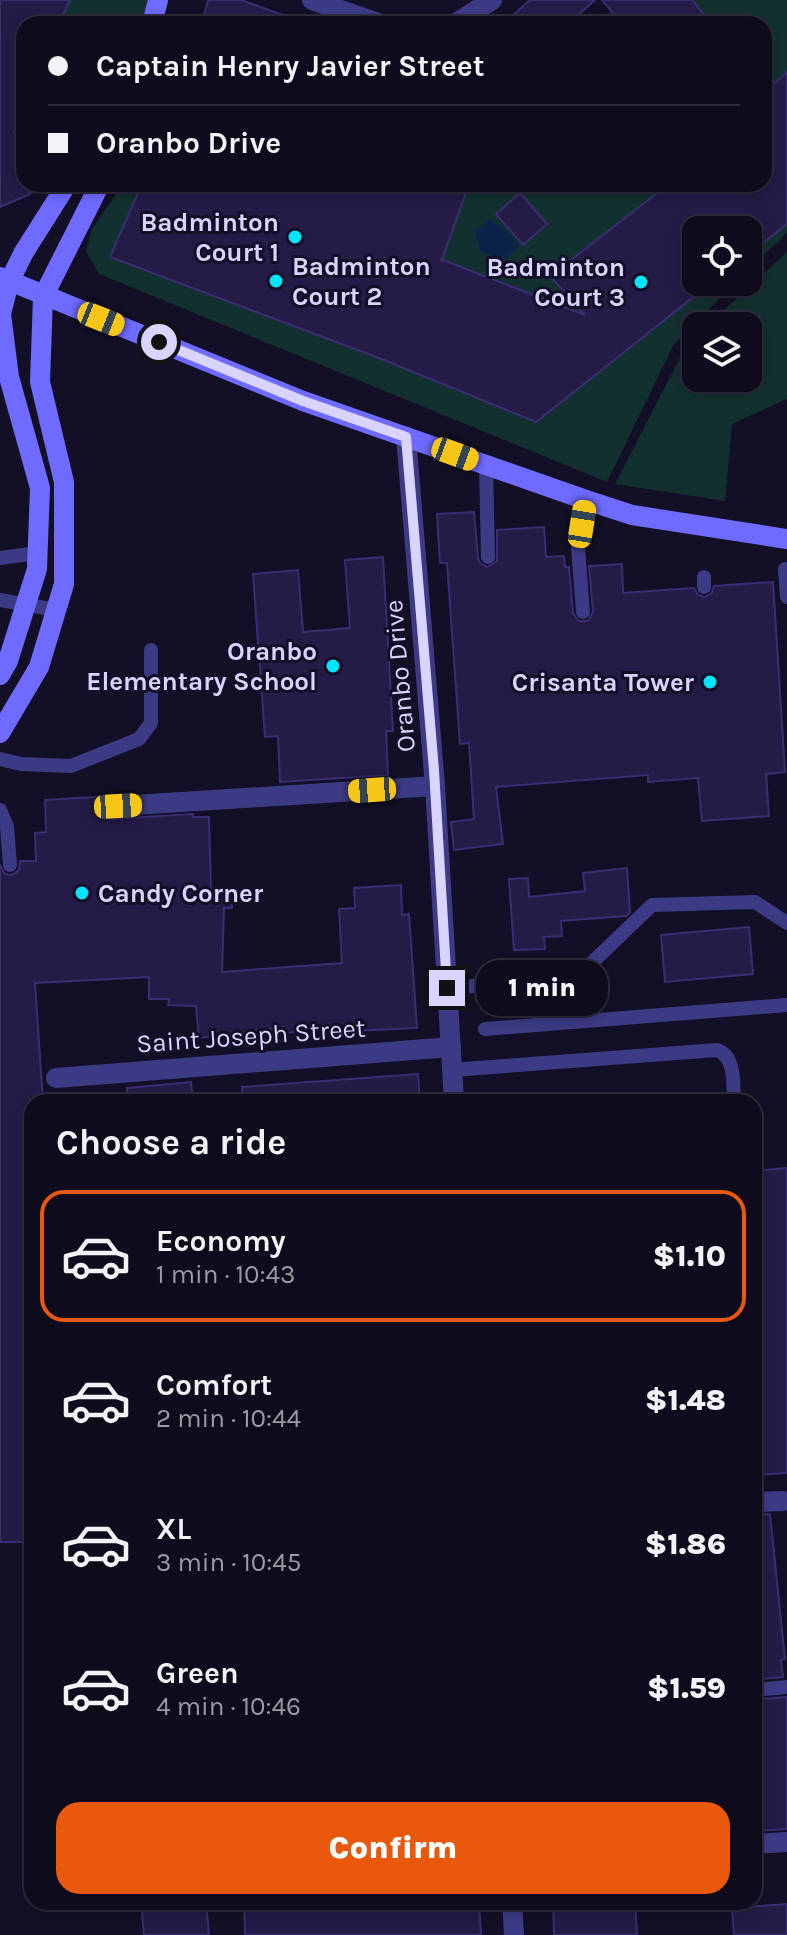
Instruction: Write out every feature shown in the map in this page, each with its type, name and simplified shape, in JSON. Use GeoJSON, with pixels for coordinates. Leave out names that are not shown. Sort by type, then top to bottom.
{"type":"FeatureCollection","features":[{"type":"Feature","properties":{"kind":"street"},"geometry":{"type":"LineString","coordinates":[[312,0],[358,16]]}},
{"type":"Feature","properties":{"kind":"street"},"geometry":{"type":"LineString","coordinates":[[467,16],[492,0]]}},
{"type":"Feature","properties":{"kind":"street"},"geometry":{"type":"LineString","coordinates":[[0,675],[8,661],[37,569],[40,488],[5,369],[1,314],[5,279],[62,192]]}},
{"type":"Feature","properties":{"kind":"street"},"geometry":{"type":"LineString","coordinates":[[0,733],[39,667],[64,584],[64,482],[40,382],[43,297],[96,192]]}},
{"type":"Feature","properties":{"kind":"street"},"geometry":{"type":"LineString","coordinates":[[5,279],[303,401],[586,500],[632,515],[787,539]]}},
{"type":"Feature","properties":{"kind":"street","name":"Oranbo Drive"},"geometry":{"type":"LineString","coordinates":[[406,437],[435,786],[454,1094]]}},
{"type":"Feature","properties":{"kind":"street"},"geometry":{"type":"LineString","coordinates":[[118,806],[435,786]]}},
{"type":"Feature","properties":{"kind":"street","name":"Saint Joseph Street"},"geometry":{"type":"LineString","coordinates":[[56,1078],[451,1047]]}},
{"type":"Feature","properties":{"kind":"street"},"geometry":{"type":"LineString","coordinates":[[762,1502],[785,1501]]}},
{"type":"Feature","properties":{"kind":"street"},"geometry":{"type":"LineString","coordinates":[[762,1844],[787,1842]]}},
{"type":"Feature","properties":{"kind":"street"},"geometry":{"type":"LineString","coordinates":[[512,1910],[514,1935]]}},
{"type":"Feature","properties":{"kind":"lane"},"geometry":{"type":"LineString","coordinates":[[486,465],[488,557]]}},
{"type":"Feature","properties":{"kind":"lane"},"geometry":{"type":"LineString","coordinates":[[583,612],[578,548],[586,500]]}},
{"type":"Feature","properties":{"kind":"lane"},"geometry":{"type":"LineString","coordinates":[[0,558],[37,553]]}},
{"type":"Feature","properties":{"kind":"lane"},"geometry":{"type":"LineString","coordinates":[[785,569],[787,597]]}},
{"type":"Feature","properties":{"kind":"lane"},"geometry":{"type":"LineString","coordinates":[[0,600],[56,610]]}},
{"type":"Feature","properties":{"kind":"lane"},"geometry":{"type":"LineString","coordinates":[[0,759],[21,764],[71,766],[139,739],[151,723],[151,650]]}},
{"type":"Feature","properties":{"kind":"lane"},"geometry":{"type":"LineString","coordinates":[[0,810],[7,827],[10,865]]}},
{"type":"Feature","properties":{"kind":"lane"},"geometry":{"type":"LineString","coordinates":[[447,988],[576,978],[652,905],[755,902],[787,923]]}},
{"type":"Feature","properties":{"kind":"lane"},"geometry":{"type":"LineString","coordinates":[[485,1029],[787,1005]]}},
{"type":"Feature","properties":{"kind":"lane"},"geometry":{"type":"LineString","coordinates":[[452,1070],[717,1050],[725,1052],[730,1059],[733,1094]]}},
{"type":"Feature","properties":{"kind":"lane"},"geometry":{"type":"LineString","coordinates":[[762,1689],[787,1687]]}},
{"type":"Feature","properties":{"kind":"green space"},"geometry":{"type":"Polygon","coordinates":[[[0,0],[149,0],[143,16],[16,16],[16,192],[38,192],[0,208],[0,0]]]}},
{"type":"Feature","properties":{"kind":"green space"},"geometry":{"type":"Polygon","coordinates":[[[624,0],[787,0],[787,233],[762,257],[762,216],[682,216],[682,296],[722,296],[706,312],[682,312],[682,337],[673,346],[607,482],[99,274],[86,251],[92,229],[117,192],[772,192],[772,16],[605,16],[624,0]]]}},
{"type":"Feature","properties":{"kind":"green space"},"geometry":{"type":"Polygon","coordinates":[[[787,252],[787,399],[732,424],[725,501],[615,484],[682,354],[682,392],[762,392],[762,312],[722,312],[739,296],[762,296],[762,275],[787,252]]]}},
{"type":"Feature","properties":{"kind":"water"},"geometry":{"type":"Polygon","coordinates":[[[488,220],[504,228],[519,246],[505,260],[481,252],[475,232],[488,220]]]}},
{"type":"Feature","properties":{"kind":"building"},"geometry":{"type":"Polygon","coordinates":[[[0,0],[70,0],[63,16],[16,16],[16,192],[30,194],[0,207],[0,0]]]}},
{"type":"Feature","properties":{"kind":"building"},"geometry":{"type":"Polygon","coordinates":[[[208,0],[241,0],[286,16],[204,16],[208,0]]]}},
{"type":"Feature","properties":{"kind":"building"},"geometry":{"type":"Polygon","coordinates":[[[530,0],[595,0],[577,16],[512,16],[530,0]]]}},
{"type":"Feature","properties":{"kind":"building"},"geometry":{"type":"Polygon","coordinates":[[[602,0],[692,0],[705,16],[615,16],[602,0]]]}},
{"type":"Feature","properties":{"kind":"building"},"geometry":{"type":"Polygon","coordinates":[[[787,72],[787,224],[762,244],[762,216],[682,216],[682,296],[695,296],[536,422],[379,358],[110,257],[138,192],[466,192],[441,262],[443,260],[585,315],[550,276],[659,192],[772,192],[772,86],[787,72]]]}},
{"type":"Feature","properties":{"kind":"building"},"geometry":{"type":"Polygon","coordinates":[[[520,193],[547,224],[523,245],[496,214],[520,193]]]}},
{"type":"Feature","properties":{"kind":"building"},"geometry":{"type":"Polygon","coordinates":[[[474,512],[478,558],[487,567],[497,561],[497,530],[544,527],[546,557],[564,556],[565,567],[569,567],[573,613],[579,621],[588,621],[593,612],[589,566],[622,564],[623,593],[694,588],[698,595],[705,597],[712,593],[714,586],[773,582],[785,772],[766,774],[769,816],[702,821],[698,778],[648,782],[648,775],[496,787],[503,844],[454,850],[451,822],[474,819],[469,743],[460,744],[447,563],[440,563],[437,514],[474,512]]]}},
{"type":"Feature","properties":{"kind":"building","name":"Oranbo Elementary School"},"geometry":{"type":"Polygon","coordinates":[[[383,557],[393,731],[386,731],[388,775],[280,782],[278,736],[265,737],[253,574],[298,570],[303,632],[350,628],[345,560],[383,557]]]}},
{"type":"Feature","properties":{"kind":"building"},"geometry":{"type":"Polygon","coordinates":[[[109,796],[105,806],[110,819],[193,814],[193,817],[209,817],[211,889],[232,888],[232,908],[224,908],[222,972],[342,963],[339,909],[355,908],[354,888],[401,885],[402,915],[409,914],[417,1028],[285,1033],[284,1027],[199,1038],[196,1006],[168,1005],[169,999],[149,999],[149,977],[35,983],[42,1094],[24,1094],[24,1542],[0,1542],[0,865],[5,874],[12,875],[19,870],[20,861],[36,861],[35,833],[46,832],[45,800],[109,796]]]}},
{"type":"Feature","properties":{"kind":"building"},"geometry":{"type":"Polygon","coordinates":[[[627,868],[630,912],[626,916],[561,921],[562,936],[544,937],[545,949],[514,950],[509,879],[528,878],[529,897],[585,891],[583,873],[627,868]]]}},
{"type":"Feature","properties":{"kind":"building"},"geometry":{"type":"Polygon","coordinates":[[[749,927],[753,974],[665,982],[661,935],[749,927]]]}},
{"type":"Feature","properties":{"kind":"building"},"geometry":{"type":"Polygon","coordinates":[[[418,1074],[419,1094],[242,1094],[242,1087],[418,1074]]]}},
{"type":"Feature","properties":{"kind":"building"},"geometry":{"type":"Polygon","coordinates":[[[191,1082],[192,1094],[127,1094],[127,1088],[191,1082]]]}},
{"type":"Feature","properties":{"kind":"building"},"geometry":{"type":"Polygon","coordinates":[[[787,1168],[787,1473],[762,1475],[762,1170],[787,1168]]]}},
{"type":"Feature","properties":{"kind":"building"},"geometry":{"type":"Polygon","coordinates":[[[762,1514],[770,1514],[785,1659],[781,1660],[783,1677],[762,1679],[762,1514]]]}},
{"type":"Feature","properties":{"kind":"building"},"geometry":{"type":"Polygon","coordinates":[[[787,1697],[787,1829],[762,1831],[763,1699],[787,1697]]]}},
{"type":"Feature","properties":{"kind":"building"},"geometry":{"type":"Polygon","coordinates":[[[787,1904],[787,1935],[734,1935],[732,1910],[762,1910],[762,1906],[787,1904]]]}},
{"type":"Feature","properties":{"kind":"building"},"geometry":{"type":"Polygon","coordinates":[[[142,1910],[207,1910],[209,1935],[144,1935],[142,1910]]]}},
{"type":"Feature","properties":{"kind":"building"},"geometry":{"type":"Polygon","coordinates":[[[244,1910],[479,1910],[481,1935],[245,1935],[244,1910]]]}},
{"type":"Feature","properties":{"kind":"building"},"geometry":{"type":"Polygon","coordinates":[[[553,1910],[635,1910],[637,1935],[554,1935],[553,1910]]]}},
{"type":"Feature","properties":{"kind":"place","name":"Badminton Court 1"},"geometry":{"type":"Point","coordinates":[295,237]}},
{"type":"Feature","properties":{"kind":"place","name":"Badminton Court 2"},"geometry":{"type":"Point","coordinates":[276,281]}},
{"type":"Feature","properties":{"kind":"place","name":"Badminton Court 3"},"geometry":{"type":"Point","coordinates":[641,282]}},
{"type":"Feature","properties":{"kind":"place","name":"Oranbo Elementary School"},"geometry":{"type":"Point","coordinates":[333,666]}},
{"type":"Feature","properties":{"kind":"place","name":"Crisanta Tower"},"geometry":{"type":"Point","coordinates":[710,682]}},
{"type":"Feature","properties":{"kind":"place","name":"Candy Corner"},"geometry":{"type":"Point","coordinates":[82,893]}},
{"type":"Feature","properties":{"kind":"route"},"geometry":{"type":"LineString","coordinates":[[159,342],[303,401],[406,437],[434,770],[447,988]]}}]}
